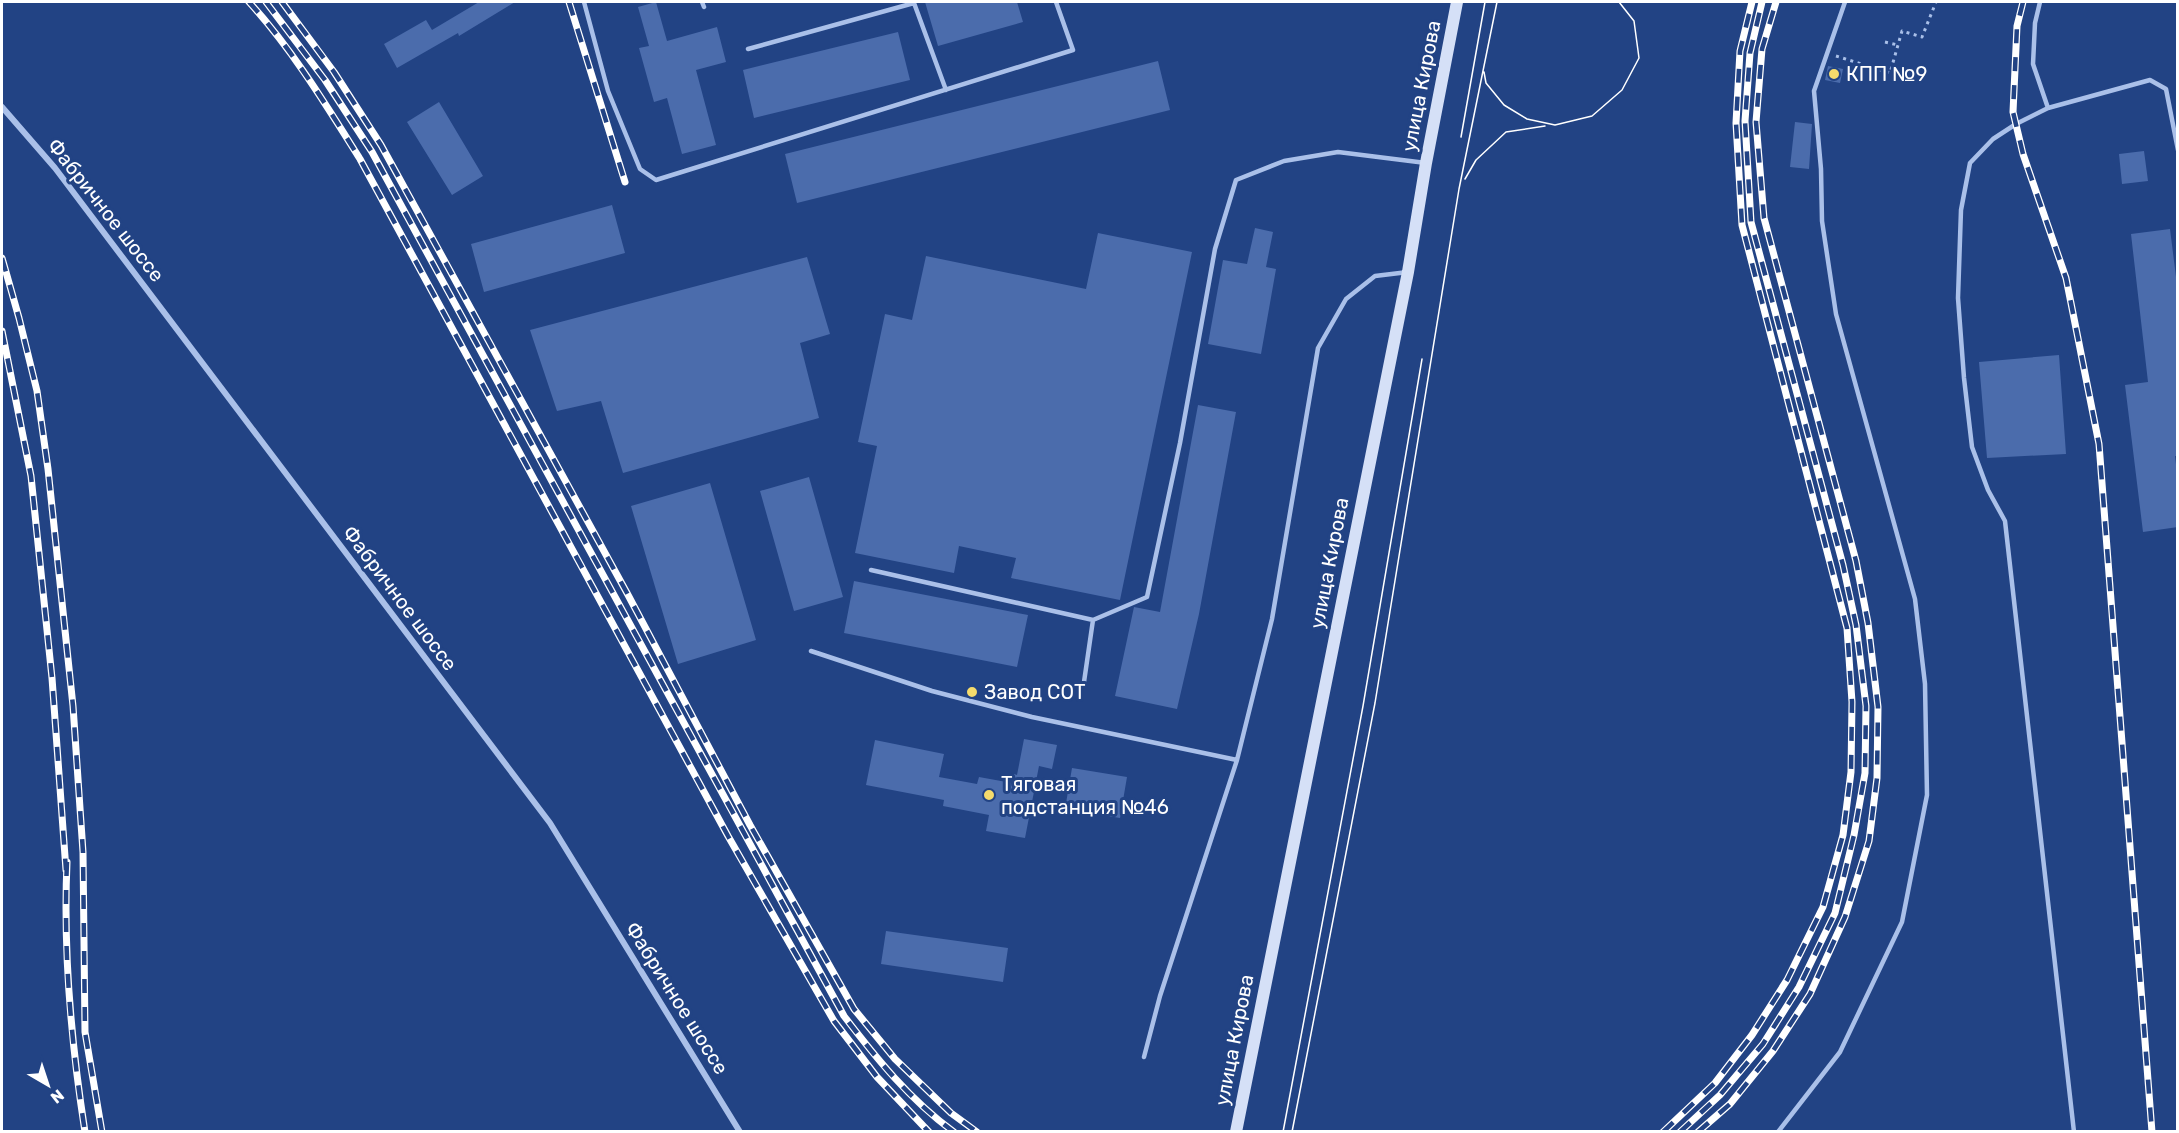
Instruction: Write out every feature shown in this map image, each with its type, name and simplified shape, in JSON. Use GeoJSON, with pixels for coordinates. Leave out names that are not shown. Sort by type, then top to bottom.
{"type":"FeatureCollection","features":[{"type":"Feature","properties":{"kind":"main road","name":"улица Кирова"},"geometry":{"type":"LineString","coordinates":[[1236,1131],[1408,272],[1457,2]]}},
{"type":"Feature","properties":{"kind":"street","name":"Фабричное шоссе"},"geometry":{"type":"LineString","coordinates":[[2,106],[55,168],[550,823],[740,1131]]}},
{"type":"Feature","properties":{"kind":"lane"},"geometry":{"type":"LineString","coordinates":[[584,2],[609,91],[640,169],[656,180],[1073,50],[1056,2]]}},
{"type":"Feature","properties":{"kind":"lane"},"geometry":{"type":"LineString","coordinates":[[1778,1131],[1840,1052],[1902,922],[1927,795],[1925,684],[1915,599],[1836,314],[1822,221],[1821,169],[1814,91],[1845,2]]}},
{"type":"Feature","properties":{"kind":"lane"},"geometry":{"type":"LineString","coordinates":[[2040,2],[2035,23],[2033,64],[2048,108]]}},
{"type":"Feature","properties":{"kind":"lane"},"geometry":{"type":"LineString","coordinates":[[748,49],[914,3],[946,90]]}},
{"type":"Feature","properties":{"kind":"lane"},"geometry":{"type":"LineString","coordinates":[[2074,1131],[2005,520],[1988,490],[1972,447],[1964,378],[1959,298],[1961,210],[1970,163],[1993,139],[2048,108],[2150,80],[2166,89],[2178,150]]}},
{"type":"Feature","properties":{"kind":"lane"},"geometry":{"type":"LineString","coordinates":[[871,570],[1093,620],[1147,597],[1180,443],[1215,249],[1236,180],[1284,161],[1338,152],[1426,163]]}},
{"type":"Feature","properties":{"kind":"lane"},"geometry":{"type":"LineString","coordinates":[[1144,1057],[1160,996],[1237,760],[1272,619],[1318,348],[1346,299],[1376,276],[1408,272]]}},
{"type":"Feature","properties":{"kind":"lane"},"geometry":{"type":"LineString","coordinates":[[1083,682],[1093,620]]}},
{"type":"Feature","properties":{"kind":"lane"},"geometry":{"type":"LineString","coordinates":[[811,651],[932,691],[1032,717],[1237,760]]}},
{"type":"Feature","properties":{"kind":"path"},"geometry":{"type":"LineString","coordinates":[[1827,53],[1890,73],[1902,31],[1922,37],[1936,2]]}},
{"type":"Feature","properties":{"kind":"path"},"geometry":{"type":"LineString","coordinates":[[1885,42],[1898,45]]}},
{"type":"Feature","properties":{"kind":"building"},"geometry":{"type":"Polygon","coordinates":[[[479,2],[515,2],[459,36],[458,33],[397,68],[384,44],[426,20],[432,30],[479,2]]]}},
{"type":"Feature","properties":{"kind":"building"},"geometry":{"type":"Polygon","coordinates":[[[656,2],[667,41],[717,27],[726,62],[696,70],[716,145],[682,154],[667,98],[654,102],[639,48],[649,46],[638,7],[656,2]]]}},
{"type":"Feature","properties":{"kind":"building"},"geometry":{"type":"Polygon","coordinates":[[[925,2],[1017,2],[1023,22],[938,46],[925,2]]]}},
{"type":"Feature","properties":{"kind":"building"},"geometry":{"type":"Polygon","coordinates":[[[898,32],[910,80],[754,118],[743,70],[898,32]]]}},
{"type":"Feature","properties":{"kind":"building"},"geometry":{"type":"Polygon","coordinates":[[[1158,61],[1170,110],[797,203],[785,154],[1158,61]]]}},
{"type":"Feature","properties":{"kind":"building","name":"КПП №9"},"geometry":{"type":"Polygon","coordinates":[[[1828,66],[1843,69],[1840,83],[1825,80],[1828,66]]]}},
{"type":"Feature","properties":{"kind":"building"},"geometry":{"type":"Polygon","coordinates":[[[439,102],[483,176],[452,195],[407,122],[439,102]]]}},
{"type":"Feature","properties":{"kind":"building"},"geometry":{"type":"Polygon","coordinates":[[[1795,122],[1812,124],[1809,169],[1790,167],[1795,122]]]}},
{"type":"Feature","properties":{"kind":"building"},"geometry":{"type":"Polygon","coordinates":[[[2144,151],[2148,181],[2122,184],[2119,154],[2144,151]]]}},
{"type":"Feature","properties":{"kind":"building"},"geometry":{"type":"Polygon","coordinates":[[[612,205],[625,253],[484,292],[471,244],[612,205]]]}},
{"type":"Feature","properties":{"kind":"building"},"geometry":{"type":"Polygon","coordinates":[[[1255,228],[1273,232],[1266,267],[1276,269],[1261,354],[1208,344],[1223,260],[1247,264],[1255,228]]]}},
{"type":"Feature","properties":{"kind":"building"},"geometry":{"type":"Polygon","coordinates":[[[2170,229],[2178,293],[2178,456],[2175,456],[2178,481],[2178,527],[2143,532],[2125,385],[2148,382],[2131,234],[2170,229]]]}},
{"type":"Feature","properties":{"kind":"building"},"geometry":{"type":"Polygon","coordinates":[[[1098,233],[1192,252],[1120,600],[1011,578],[1016,558],[959,546],[954,573],[855,553],[877,446],[858,442],[885,314],[912,320],[926,256],[1086,289],[1098,233]]]}},
{"type":"Feature","properties":{"kind":"building"},"geometry":{"type":"Polygon","coordinates":[[[807,257],[830,334],[800,343],[819,418],[623,473],[601,401],[557,411],[530,330],[807,257]]]}},
{"type":"Feature","properties":{"kind":"building"},"geometry":{"type":"Polygon","coordinates":[[[2059,355],[2066,454],[1987,458],[1979,362],[2059,355]]]}},
{"type":"Feature","properties":{"kind":"building"},"geometry":{"type":"Polygon","coordinates":[[[1198,405],[1236,412],[1199,614],[1177,709],[1115,696],[1134,607],[1160,612],[1198,405]]]}},
{"type":"Feature","properties":{"kind":"building"},"geometry":{"type":"Polygon","coordinates":[[[809,477],[843,597],[794,611],[760,491],[809,477]]]}},
{"type":"Feature","properties":{"kind":"building"},"geometry":{"type":"Polygon","coordinates":[[[710,483],[756,640],[678,664],[631,506],[710,483]]]}},
{"type":"Feature","properties":{"kind":"building"},"geometry":{"type":"Polygon","coordinates":[[[854,581],[1028,615],[1017,667],[844,633],[854,581]]]}},
{"type":"Feature","properties":{"kind":"building"},"geometry":{"type":"Polygon","coordinates":[[[1024,739],[1057,745],[1052,769],[1039,766],[1025,838],[986,831],[989,815],[943,806],[944,800],[866,785],[875,740],[944,754],[939,777],[977,784],[979,777],[1012,783],[1014,774],[1017,775],[1024,739]]]}},
{"type":"Feature","properties":{"kind":"building"},"geometry":{"type":"Polygon","coordinates":[[[1072,768],[1127,777],[1120,818],[1065,809],[1072,768]]]}},
{"type":"Feature","properties":{"kind":"building"},"geometry":{"type":"Polygon","coordinates":[[[886,931],[1008,948],[1003,982],[881,964],[886,931]]]}},
{"type":"Feature","properties":{"kind":"tram line"},"geometry":{"type":"LineString","coordinates":[[1461,137],[1485,2]]}},
{"type":"Feature","properties":{"kind":"tram line"},"geometry":{"type":"LineString","coordinates":[[1292,1132],[1375,703],[1459,189],[1497,2]]}},
{"type":"Feature","properties":{"kind":"tram line"},"geometry":{"type":"LineString","coordinates":[[1484,72],[1486,83],[1504,105],[1527,119],[1555,125],[1592,116],[1622,90],[1639,58],[1634,21],[1619,2]]}},
{"type":"Feature","properties":{"kind":"tram line"},"geometry":{"type":"LineString","coordinates":[[1465,179],[1476,160],[1506,132],[1545,126]]}},
{"type":"Feature","properties":{"kind":"tram line"},"geometry":{"type":"LineString","coordinates":[[1283,1132],[1363,706],[1422,359]]}},
{"type":"Feature","properties":{"kind":"railway"},"geometry":{"type":"LineString","coordinates":[[249,2],[294,58],[360,159],[728,836],[834,1021],[877,1077],[929,1132]]}},
{"type":"Feature","properties":{"kind":"railway"},"geometry":{"type":"LineString","coordinates":[[266,2],[325,80],[372,152],[844,1016],[881,1063],[908,1092],[954,1132]]}},
{"type":"Feature","properties":{"kind":"railway"},"geometry":{"type":"LineString","coordinates":[[282,2],[334,72],[381,145],[627,593],[750,825],[854,1009],[895,1059],[951,1113],[977,1132]]}},
{"type":"Feature","properties":{"kind":"railway"},"geometry":{"type":"LineString","coordinates":[[569,2],[625,182]]}},
{"type":"Feature","properties":{"kind":"railway"},"geometry":{"type":"LineString","coordinates":[[1663,1132],[1715,1083],[1752,1035],[1787,980],[1823,907],[1843,835],[1851,772],[1852,702],[1847,628],[1742,225],[1736,123],[1740,51],[1752,2]]}},
{"type":"Feature","properties":{"kind":"railway"},"geometry":{"type":"LineString","coordinates":[[1680,1132],[1720,1095],[1763,1044],[1799,987],[1835,913],[1854,835],[1865,773],[1866,706],[1856,625],[1843,565],[1751,222],[1745,121],[1750,53],[1762,2]]}},
{"type":"Feature","properties":{"kind":"railway"},"geometry":{"type":"LineString","coordinates":[[1698,1132],[1730,1104],[1773,1051],[1810,994],[1845,917],[1869,841],[1877,778],[1878,707],[1868,623],[1856,561],[1764,218],[1756,122],[1762,49],[1776,2]]}},
{"type":"Feature","properties":{"kind":"railway"},"geometry":{"type":"LineString","coordinates":[[2023,2],[2017,26],[2013,112],[2023,154],[2066,278],[2099,444],[2152,1132]]}},
{"type":"Feature","properties":{"kind":"railway"},"geometry":{"type":"LineString","coordinates":[[2,258],[37,391],[48,469],[73,706],[83,852],[85,1032],[102,1132]]}},
{"type":"Feature","properties":{"kind":"railway"},"geometry":{"type":"LineString","coordinates":[[2,331],[31,476],[52,678],[66,870]]}},
{"type":"Feature","properties":{"kind":"railway"},"geometry":{"type":"LineString","coordinates":[[67,862],[66,930],[69,997],[85,1132]]}},
{"type":"Feature","properties":{"kind":"place","name":"КПП №9"},"geometry":{"type":"Point","coordinates":[1834,74]}},
{"type":"Feature","properties":{"kind":"place","name":"Завод СОТ"},"geometry":{"type":"Point","coordinates":[972,692]}},
{"type":"Feature","properties":{"kind":"place","name":"Тяговая подстанция №46"},"geometry":{"type":"Point","coordinates":[989,795]}}]}
